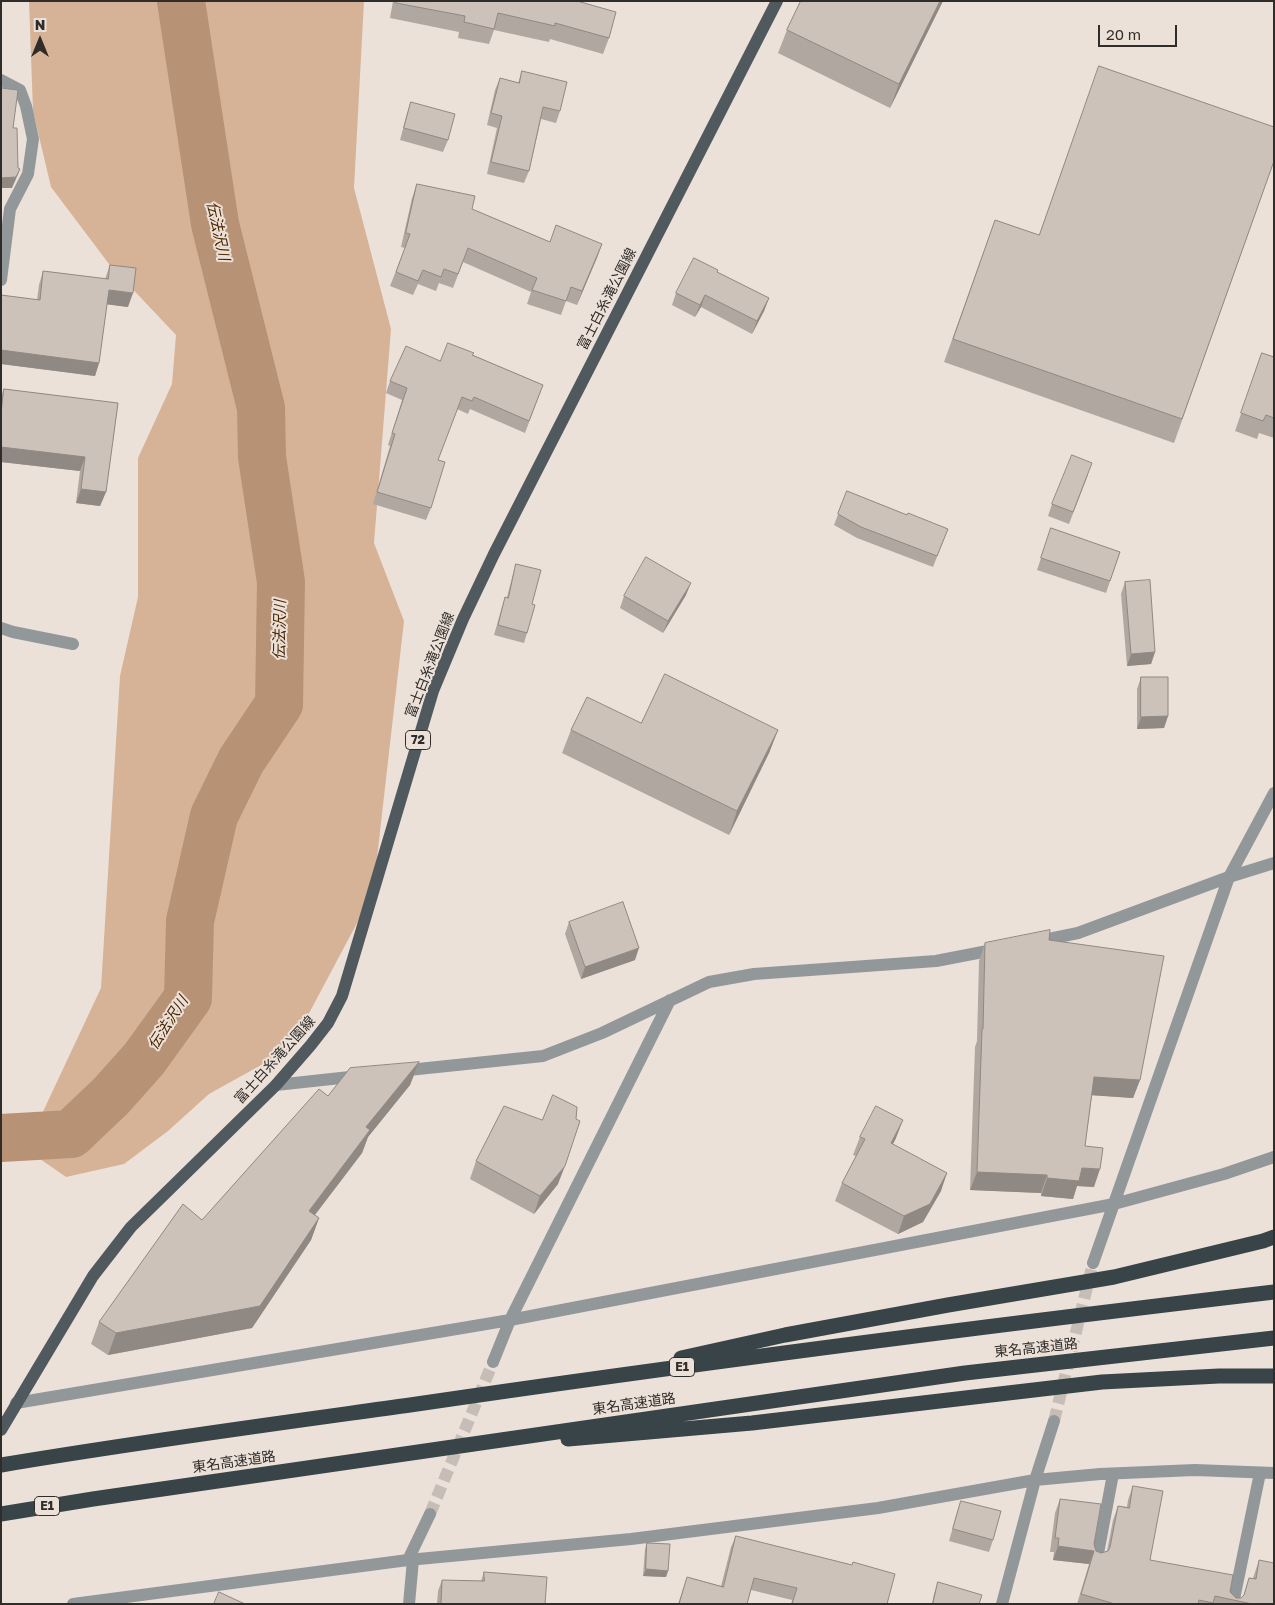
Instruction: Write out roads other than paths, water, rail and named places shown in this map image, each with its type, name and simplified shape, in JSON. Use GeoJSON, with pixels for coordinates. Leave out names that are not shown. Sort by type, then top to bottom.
{"type":"FeatureCollection","features":[{"type":"Feature","properties":{"kind":"highway"},"geometry":{"type":"LineString","coordinates":[[577,1381],[785,1336],[948,1305],[1114,1277],[1263,1242],[1274,1237]]}},
{"type":"Feature","properties":{"kind":"highway","name":"東名高速道路"},"geometry":{"type":"LineString","coordinates":[[1,1466],[92,1450],[577,1381],[1039,1320],[1274,1292]]}},
{"type":"Feature","properties":{"kind":"highway","name":"東名高速道路"},"geometry":{"type":"LineString","coordinates":[[1,1514],[93,1499],[966,1373],[1274,1338]]}},
{"type":"Feature","properties":{"kind":"highway"},"geometry":{"type":"LineString","coordinates":[[470,1444],[598,1437],[752,1424],[1102,1382],[1219,1376],[1274,1376]]}},
{"type":"Feature","properties":{"kind":"main road","name":"富士白糸滝公園線"},"geometry":{"type":"LineString","coordinates":[[1,1430],[93,1276],[131,1227],[276,1085],[328,1024],[342,996],[433,691],[467,611],[494,554],[777,1]]}},
{"type":"Feature","properties":{"kind":"street"},"geometry":{"type":"LineString","coordinates":[[1,80],[20,90],[26,106],[33,139],[28,174],[10,209],[1,280]]}},
{"type":"Feature","properties":{"kind":"street"},"geometry":{"type":"LineString","coordinates":[[1,628],[73,644]]}},
{"type":"Feature","properties":{"kind":"street"},"geometry":{"type":"LineString","coordinates":[[1093,1263],[1229,876],[1274,793]]}},
{"type":"Feature","properties":{"kind":"street"},"geometry":{"type":"LineString","coordinates":[[276,1085],[543,1056],[602,1033],[708,982],[754,974],[936,962],[1078,933],[1229,876],[1274,863]]}},
{"type":"Feature","properties":{"kind":"street"},"geometry":{"type":"LineString","coordinates":[[493,1362],[510,1320],[670,1000]]}},
{"type":"Feature","properties":{"kind":"street"},"geometry":{"type":"LineString","coordinates":[[16,1403],[510,1320],[1114,1204],[1224,1174],[1274,1157]]}},
{"type":"Feature","properties":{"kind":"street"},"geometry":{"type":"LineString","coordinates":[[1002,1604],[1035,1480],[1054,1421]]}},
{"type":"Feature","properties":{"kind":"street"},"geometry":{"type":"LineString","coordinates":[[73,1604],[411,1560],[631,1539],[878,1508],[1035,1480],[1195,1470],[1274,1473]]}},
{"type":"Feature","properties":{"kind":"street"},"geometry":{"type":"LineString","coordinates":[[1233,1604],[1260,1473]]}},
{"type":"Feature","properties":{"kind":"street"},"geometry":{"type":"LineString","coordinates":[[1097,1559],[1113,1474]]}},
{"type":"Feature","properties":{"kind":"street"},"geometry":{"type":"LineString","coordinates":[[410,1604],[411,1560],[430,1514]]}},
{"type":"Feature","properties":{"kind":"waterway","name":"伝法沢川"},"geometry":{"type":"LineString","coordinates":[[1,1138],[71,1134],[111,1096],[144,1059],[188,998],[190,921],[214,816],[241,761],[279,704],[281,582],[262,457],[261,408],[215,224],[181,1]]}},
{"type":"Feature","properties":{"kind":"tunnel"},"geometry":{"type":"LineString","coordinates":[[1054,1421],[1093,1263]]}},
{"type":"Feature","properties":{"kind":"tunnel"},"geometry":{"type":"LineString","coordinates":[[430,1514],[493,1362]]}}]}
